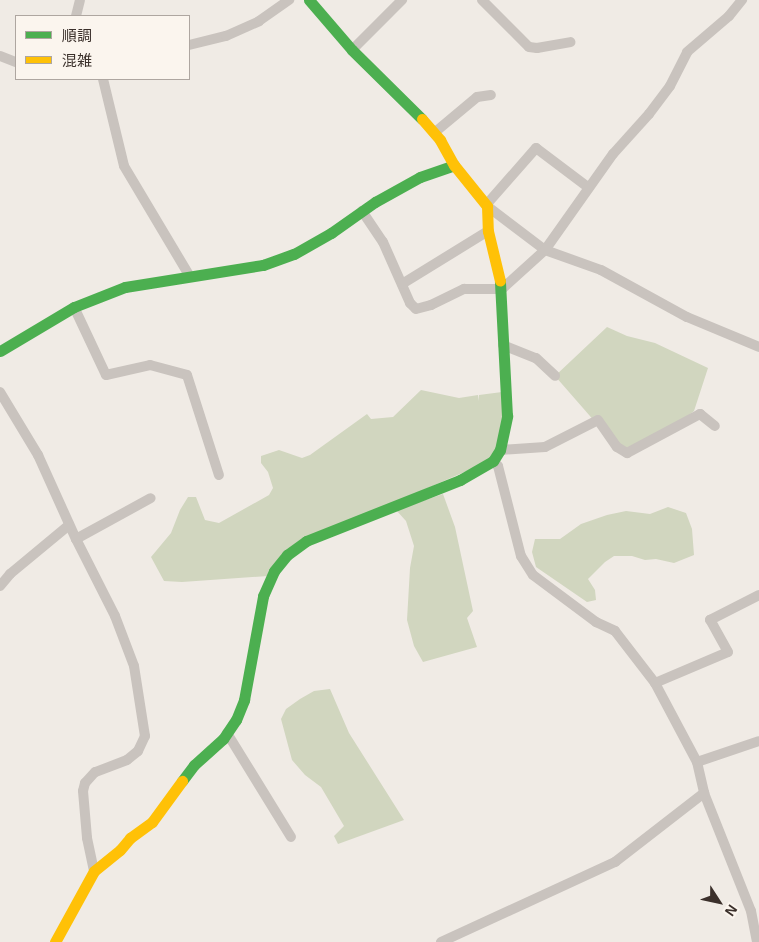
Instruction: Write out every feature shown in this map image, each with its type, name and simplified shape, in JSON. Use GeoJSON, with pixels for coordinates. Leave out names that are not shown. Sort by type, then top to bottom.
{"type":"FeatureCollection","features":[{"type":"Feature","properties":{"kind":"street"},"geometry":{"type":"LineString","coordinates":[[76,15],[80,0]]}},
{"type":"Feature","properties":{"kind":"street"},"geometry":{"type":"LineString","coordinates":[[190,45],[226,36],[259,21],[290,0]]}},
{"type":"Feature","properties":{"kind":"street"},"geometry":{"type":"LineString","coordinates":[[309,0],[352,50],[413,109],[434,133],[454,165],[486,206],[545,250],[601,270],[687,316],[759,347]]}},
{"type":"Feature","properties":{"kind":"street"},"geometry":{"type":"LineString","coordinates":[[352,50],[402,0]]}},
{"type":"Feature","properties":{"kind":"street"},"geometry":{"type":"LineString","coordinates":[[482,0],[528,47],[537,48],[570,42]]}},
{"type":"Feature","properties":{"kind":"street"},"geometry":{"type":"LineString","coordinates":[[362,211],[384,242],[410,303],[416,309],[431,305],[464,289],[502,289],[545,250],[613,154],[665,93],[687,52],[729,16],[742,0]]}},
{"type":"Feature","properties":{"kind":"street"},"geometry":{"type":"LineString","coordinates":[[0,56],[15,62]]}},
{"type":"Feature","properties":{"kind":"street"},"geometry":{"type":"LineString","coordinates":[[103,80],[124,166],[189,275]]}},
{"type":"Feature","properties":{"kind":"street"},"geometry":{"type":"LineString","coordinates":[[434,133],[477,97],[491,95]]}},
{"type":"Feature","properties":{"kind":"street"},"geometry":{"type":"LineString","coordinates":[[55,942],[94,871],[120,850],[130,838],[152,822],[194,765],[227,733],[236,720],[244,700],[263,596],[274,571],[287,555],[306,541],[460,480],[493,461],[500,450],[507,416],[502,289],[488,231],[486,206],[536,148],[589,188]]}},
{"type":"Feature","properties":{"kind":"street"},"geometry":{"type":"LineString","coordinates":[[0,351],[74,307],[125,287],[189,275],[263,265],[294,254],[420,177],[454,165]]}},
{"type":"Feature","properties":{"kind":"street"},"geometry":{"type":"LineString","coordinates":[[402,284],[488,231]]}},
{"type":"Feature","properties":{"kind":"street"},"geometry":{"type":"LineString","coordinates":[[74,307],[106,375],[150,365],[187,375],[219,475]]}},
{"type":"Feature","properties":{"kind":"street"},"geometry":{"type":"LineString","coordinates":[[503,345],[536,358],[555,376]]}},
{"type":"Feature","properties":{"kind":"street"},"geometry":{"type":"LineString","coordinates":[[0,392],[38,455],[69,525],[115,616],[134,666],[145,736],[138,752],[127,760],[95,772],[85,783],[83,791],[87,838],[94,871]]}},
{"type":"Feature","properties":{"kind":"street"},"geometry":{"type":"LineString","coordinates":[[500,450],[545,447],[598,420],[617,447],[627,453],[700,414],[715,426]]}},
{"type":"Feature","properties":{"kind":"street"},"geometry":{"type":"LineString","coordinates":[[493,461],[498,466],[521,556],[533,575],[596,622],[615,631],[655,683],[697,762],[704,793],[751,911],[757,942]]}},
{"type":"Feature","properties":{"kind":"street"},"geometry":{"type":"LineString","coordinates":[[76,539],[152,498]]}},
{"type":"Feature","properties":{"kind":"street"},"geometry":{"type":"LineString","coordinates":[[0,586],[10,574],[69,525]]}},
{"type":"Feature","properties":{"kind":"street"},"geometry":{"type":"LineString","coordinates":[[655,683],[728,652],[710,620],[759,595]]}},
{"type":"Feature","properties":{"kind":"street"},"geometry":{"type":"LineString","coordinates":[[227,733],[291,837]]}},
{"type":"Feature","properties":{"kind":"street"},"geometry":{"type":"LineString","coordinates":[[697,762],[759,741]]}},
{"type":"Feature","properties":{"kind":"street"},"geometry":{"type":"LineString","coordinates":[[441,942],[615,862],[704,793]]}},
{"type":"Feature","properties":{"kind":"green space"},"geometry":{"type":"Polygon","coordinates":[[[607,327],[627,336],[655,343],[708,368],[694,411],[671,429],[633,450],[617,447],[555,376],[607,327]]]}},
{"type":"Feature","properties":{"kind":"green space"},"geometry":{"type":"Polygon","coordinates":[[[421,390],[459,398],[478,395],[478,401],[479,395],[502,392],[507,415],[492,460],[308,540],[268,576],[182,582],[164,581],[151,557],[171,533],[180,510],[188,497],[196,497],[205,520],[219,523],[269,495],[273,488],[268,472],[261,463],[261,456],[279,450],[302,458],[310,455],[367,414],[371,419],[393,417],[421,390]]]}},
{"type":"Feature","properties":{"kind":"green space"},"geometry":{"type":"Polygon","coordinates":[[[443,494],[455,527],[473,611],[467,618],[477,647],[423,662],[414,646],[407,620],[410,568],[414,546],[406,521],[396,510],[443,494]]]}},
{"type":"Feature","properties":{"kind":"green space"},"geometry":{"type":"Polygon","coordinates":[[[668,507],[686,513],[692,529],[694,555],[674,563],[656,559],[645,560],[632,556],[614,556],[588,579],[595,590],[596,600],[587,602],[536,567],[532,552],[535,539],[560,539],[581,524],[607,515],[626,511],[650,514],[668,507]]]}},
{"type":"Feature","properties":{"kind":"green space"},"geometry":{"type":"Polygon","coordinates":[[[330,689],[349,733],[404,820],[338,844],[334,836],[344,826],[321,787],[305,775],[292,760],[281,719],[286,709],[300,699],[314,691],[330,689]]]}},
{"type":"Feature","properties":{"kind":"traffic: fast"},"geometry":{"type":"LineString","coordinates":[[309,0],[352,50],[422,119]]}},
{"type":"Feature","properties":{"kind":"traffic: fast"},"geometry":{"type":"LineString","coordinates":[[0,351],[74,307],[125,287],[263,265],[294,254],[331,233],[375,202],[420,177],[454,165]]}},
{"type":"Feature","properties":{"kind":"traffic: fast"},"geometry":{"type":"LineString","coordinates":[[182,781],[194,765],[223,739],[236,720],[244,700],[263,596],[274,571],[287,555],[306,541],[460,480],[493,461],[500,450],[507,416],[500,281]]}},
{"type":"Feature","properties":{"kind":"traffic: slow"},"geometry":{"type":"LineString","coordinates":[[422,119],[440,140],[454,165],[487,206],[488,231],[500,281]]}},
{"type":"Feature","properties":{"kind":"traffic: slow"},"geometry":{"type":"LineString","coordinates":[[55,942],[94,871],[120,850],[130,838],[152,822],[182,781]]}}]}
